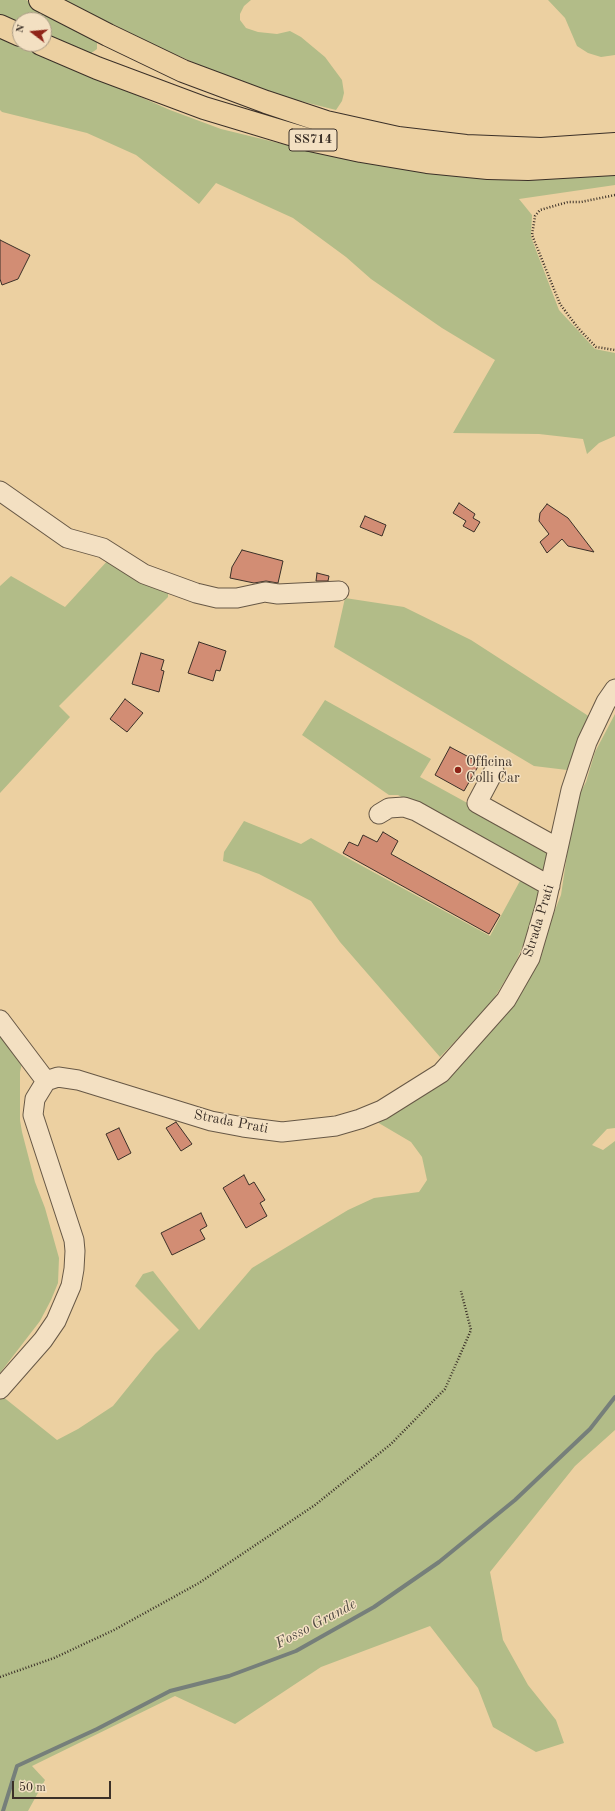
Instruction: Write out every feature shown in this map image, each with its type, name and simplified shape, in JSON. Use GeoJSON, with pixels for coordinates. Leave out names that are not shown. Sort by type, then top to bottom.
{"type":"FeatureCollection","features":[{"type":"Feature","properties":{"kind":"highway","name":"SS714"},"geometry":{"type":"LineString","coordinates":[[40,0],[183,71],[248,96],[326,122],[398,138],[474,147],[541,149],[615,144]]}},
{"type":"Feature","properties":{"kind":"highway"},"geometry":{"type":"LineString","coordinates":[[0,26],[12,31]]}},
{"type":"Feature","properties":{"kind":"highway","name":"SS714"},"geometry":{"type":"LineString","coordinates":[[52,49],[97,68],[204,108],[310,140],[361,151],[427,162],[488,168],[528,169],[615,164]]}},
{"type":"Feature","properties":{"kind":"street"},"geometry":{"type":"LineString","coordinates":[[0,491],[67,538],[103,548],[144,574],[196,594],[217,598],[238,598],[265,592],[278,594],[339,591]]}},
{"type":"Feature","properties":{"kind":"street","name":"Strada Prati"},"geometry":{"type":"LineString","coordinates":[[46,1081],[58,1077],[78,1080],[211,1121],[243,1128],[282,1132],[336,1126],[375,1113],[441,1073],[506,1000],[530,958],[550,886],[571,790],[587,742],[606,702],[615,689]]}},
{"type":"Feature","properties":{"kind":"street"},"geometry":{"type":"LineString","coordinates":[[494,771],[477,803],[558,848]]}},
{"type":"Feature","properties":{"kind":"street"},"geometry":{"type":"LineString","coordinates":[[379,814],[389,808],[404,807],[416,811],[550,886]]}},
{"type":"Feature","properties":{"kind":"street"},"geometry":{"type":"LineString","coordinates":[[0,1020],[46,1081],[40,1089],[33,1107]]}},
{"type":"Feature","properties":{"kind":"street"},"geometry":{"type":"LineString","coordinates":[[26,1055],[52,1069],[78,1080]]}},
{"type":"Feature","properties":{"kind":"street"},"geometry":{"type":"LineString","coordinates":[[0,1389],[43,1340],[56,1321],[71,1286],[74,1269],[74,1240],[37,1128],[28,1085],[28,1062],[26,1055]]}},
{"type":"Feature","properties":{"kind":"path"},"geometry":{"type":"LineString","coordinates":[[615,194],[581,202],[568,202],[540,210],[535,216],[532,235],[560,304],[578,328],[596,347],[615,350]]}},
{"type":"Feature","properties":{"kind":"path"},"geometry":{"type":"LineString","coordinates":[[0,1677],[54,1658],[114,1630],[198,1582],[315,1505],[391,1444],[445,1389],[471,1330],[461,1290]]}},
{"type":"Feature","properties":{"kind":"green space"},"geometry":{"type":"Polygon","coordinates":[[[0,0],[26,0],[52,12],[12,12],[12,21],[0,16],[0,0]]]}},
{"type":"Feature","properties":{"kind":"green space"},"geometry":{"type":"Polygon","coordinates":[[[64,0],[251,0],[244,6],[240,14],[240,20],[246,28],[258,32],[277,34],[290,31],[301,37],[325,57],[342,80],[344,93],[342,101],[336,110],[296,100],[257,87],[211,70],[163,49],[64,0]]]}},
{"type":"Feature","properties":{"kind":"green space"},"geometry":{"type":"Polygon","coordinates":[[[548,0],[615,0],[615,55],[601,57],[588,53],[577,46],[565,18],[548,0]]]}},
{"type":"Feature","properties":{"kind":"green space"},"geometry":{"type":"Polygon","coordinates":[[[52,12],[97,42],[97,49],[90,54],[52,39],[52,12]]]}},
{"type":"Feature","properties":{"kind":"green space"},"geometry":{"type":"Polygon","coordinates":[[[0,38],[12,43],[12,52],[36,52],[170,110],[221,129],[332,156],[397,167],[520,181],[615,174],[615,185],[519,199],[532,215],[531,237],[559,310],[595,349],[615,353],[615,436],[599,443],[587,454],[583,439],[539,434],[453,433],[495,360],[442,328],[371,279],[346,257],[293,218],[216,183],[199,204],[136,155],[87,133],[2,112],[0,110],[0,38]]]}},
{"type":"Feature","properties":{"kind":"green space"},"geometry":{"type":"Polygon","coordinates":[[[110,558],[168,590],[168,597],[59,706],[70,717],[0,793],[0,586],[11,576],[65,607],[110,558]]]}},
{"type":"Feature","properties":{"kind":"green space"},"geometry":{"type":"Polygon","coordinates":[[[345,598],[404,607],[471,640],[590,717],[577,742],[567,770],[534,766],[334,647],[345,598]]]}},
{"type":"Feature","properties":{"kind":"green space"},"geometry":{"type":"Polygon","coordinates":[[[325,700],[431,759],[420,777],[551,849],[532,924],[515,964],[490,1005],[440,1057],[340,942],[311,901],[259,874],[223,861],[224,852],[244,821],[301,844],[311,838],[490,936],[527,868],[398,795],[389,795],[302,735],[325,700]]]}},
{"type":"Feature","properties":{"kind":"green space"},"geometry":{"type":"Polygon","coordinates":[[[615,714],[615,1128],[607,1129],[592,1145],[603,1150],[615,1141],[615,1430],[575,1466],[490,1572],[503,1640],[528,1685],[556,1720],[564,1743],[536,1752],[493,1727],[478,1688],[430,1626],[321,1667],[235,1724],[175,1696],[32,1766],[45,1780],[28,1811],[0,1811],[0,1398],[2,1396],[57,1440],[78,1429],[113,1406],[155,1354],[179,1330],[135,1286],[143,1274],[153,1271],[199,1330],[252,1268],[348,1210],[374,1198],[419,1192],[427,1180],[422,1157],[411,1142],[377,1122],[468,1053],[549,925],[561,895],[571,828],[580,793],[586,782],[595,752],[615,714]]]}},
{"type":"Feature","properties":{"kind":"green space"},"geometry":{"type":"Polygon","coordinates":[[[0,1033],[22,1063],[20,1072],[20,1120],[22,1132],[35,1182],[45,1208],[59,1258],[58,1283],[51,1300],[40,1321],[0,1373],[0,1033]]]}},
{"type":"Feature","properties":{"kind":"building"},"geometry":{"type":"Polygon","coordinates":[[[0,240],[30,255],[18,279],[2,285],[0,279],[0,240]]]}},
{"type":"Feature","properties":{"kind":"building"},"geometry":{"type":"Polygon","coordinates":[[[459,503],[475,514],[473,518],[480,522],[474,532],[463,526],[466,521],[453,513],[459,503]]]}},
{"type":"Feature","properties":{"kind":"building"},"geometry":{"type":"Polygon","coordinates":[[[547,504],[568,518],[594,552],[568,546],[562,539],[547,553],[540,542],[549,534],[539,521],[540,513],[547,504]]]}},
{"type":"Feature","properties":{"kind":"building"},"geometry":{"type":"Polygon","coordinates":[[[365,516],[386,525],[382,536],[360,527],[365,516]]]}},
{"type":"Feature","properties":{"kind":"building"},"geometry":{"type":"Polygon","coordinates":[[[242,550],[283,561],[278,583],[266,581],[254,583],[230,578],[232,567],[242,550]]]}},
{"type":"Feature","properties":{"kind":"building"},"geometry":{"type":"Polygon","coordinates":[[[317,573],[329,576],[328,581],[316,581],[317,573]]]}},
{"type":"Feature","properties":{"kind":"building"},"geometry":{"type":"Polygon","coordinates":[[[199,642],[226,651],[220,671],[216,670],[213,681],[188,673],[199,642]]]}},
{"type":"Feature","properties":{"kind":"building"},"geometry":{"type":"Polygon","coordinates":[[[141,653],[164,660],[161,670],[164,671],[159,692],[132,684],[141,653]]]}},
{"type":"Feature","properties":{"kind":"building"},"geometry":{"type":"Polygon","coordinates":[[[125,699],[143,713],[127,732],[110,719],[125,699]]]}},
{"type":"Feature","properties":{"kind":"building"},"geometry":{"type":"Polygon","coordinates":[[[450,747],[480,763],[464,791],[435,775],[450,747]]]}},
{"type":"Feature","properties":{"kind":"building"},"geometry":{"type":"Polygon","coordinates":[[[383,832],[398,841],[391,854],[500,915],[489,934],[343,853],[349,842],[358,846],[363,835],[377,842],[383,832]]]}},
{"type":"Feature","properties":{"kind":"building"},"geometry":{"type":"Polygon","coordinates":[[[176,1122],[192,1144],[181,1151],[166,1128],[176,1122]]]}},
{"type":"Feature","properties":{"kind":"building"},"geometry":{"type":"Polygon","coordinates":[[[119,1128],[131,1153],[118,1160],[106,1134],[119,1128]]]}},
{"type":"Feature","properties":{"kind":"building"},"geometry":{"type":"Polygon","coordinates":[[[244,1175],[249,1185],[254,1182],[265,1200],[260,1203],[267,1216],[246,1228],[223,1188],[244,1175]]]}},
{"type":"Feature","properties":{"kind":"building"},"geometry":{"type":"Polygon","coordinates":[[[201,1213],[207,1226],[200,1230],[205,1239],[172,1255],[161,1233],[201,1213]]]}},
{"type":"Feature","properties":{"kind":"waterway","name":"Fosso Grande"},"geometry":{"type":"LineString","coordinates":[[3,1811],[17,1766],[97,1729],[170,1691],[229,1676],[296,1651],[374,1607],[439,1562],[515,1500],[590,1429],[615,1397]]}},
{"type":"Feature","properties":{"kind":"place","name":"Officina Colli Car"},"geometry":{"type":"Point","coordinates":[458,770]}}]}
